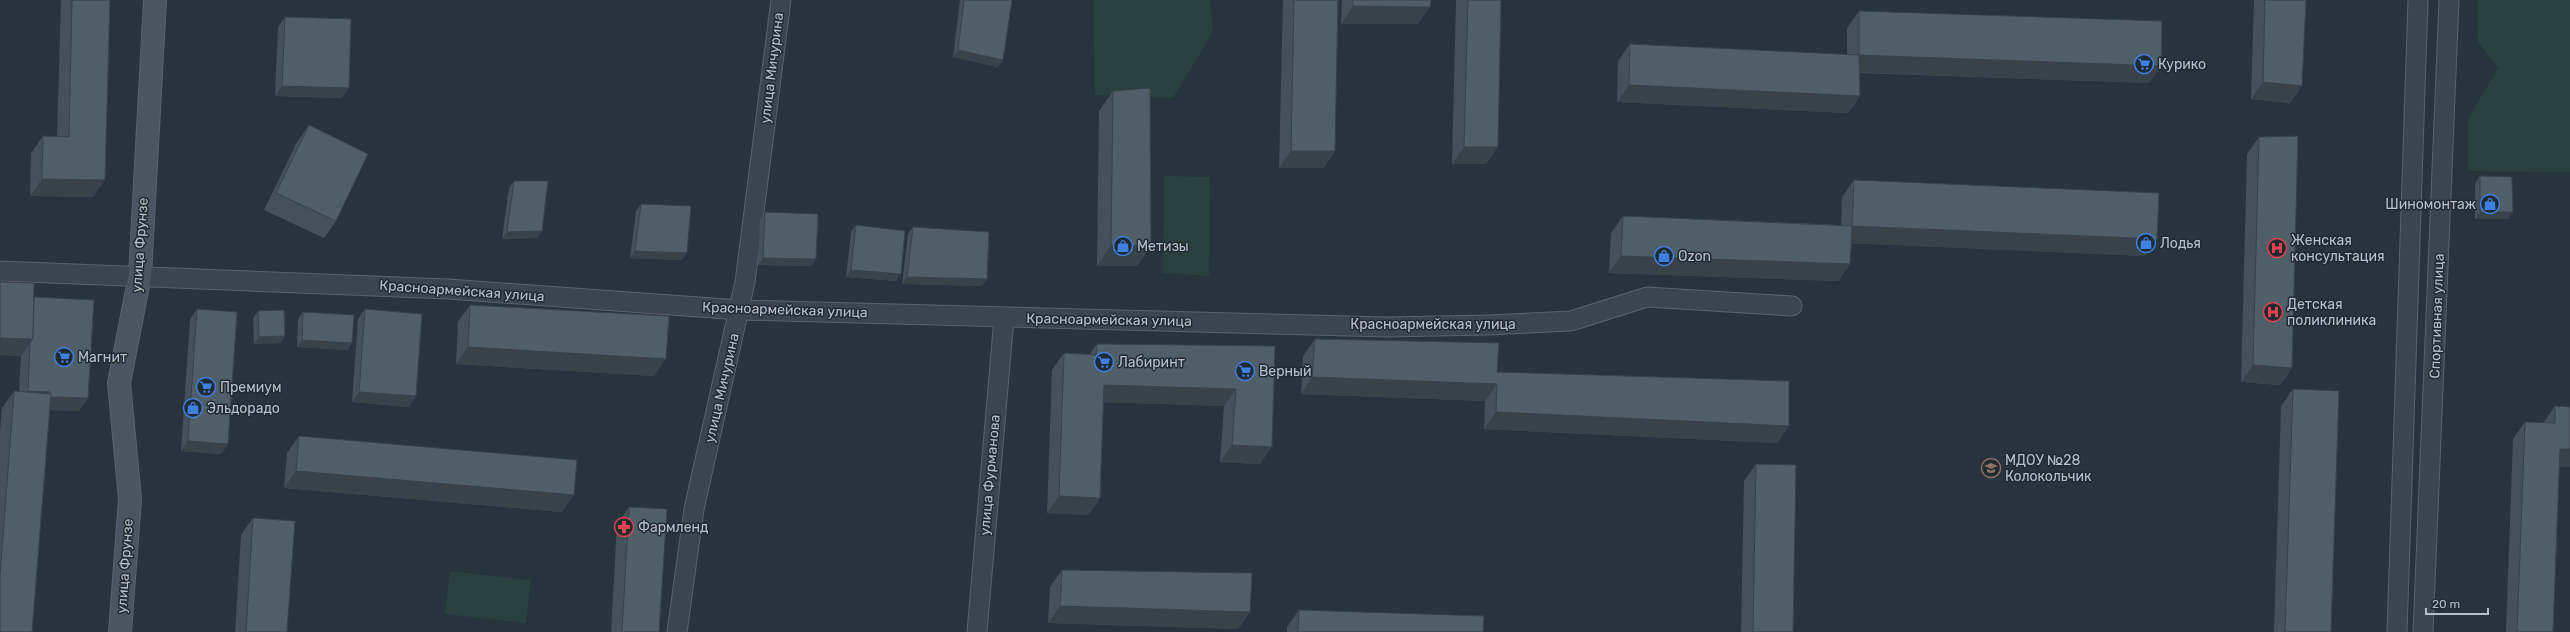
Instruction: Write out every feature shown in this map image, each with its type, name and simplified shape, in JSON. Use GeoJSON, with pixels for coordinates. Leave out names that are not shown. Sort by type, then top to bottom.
{"type":"FeatureCollection","features":[{"type":"Feature","properties":{"kind":"street","name":"улица Фрунзе"},"geometry":{"type":"LineString","coordinates":[[120,632],[130,499],[119,383],[140,275],[155,0]]}},
{"type":"Feature","properties":{"kind":"street","name":"улица Мичурина"},"geometry":{"type":"LineString","coordinates":[[678,632],[694,509],[740,310],[781,0]]}},
{"type":"Feature","properties":{"kind":"street"},"geometry":{"type":"LineString","coordinates":[[2397,632],[2418,0]]}},
{"type":"Feature","properties":{"kind":"street","name":"Спортивная улица"},"geometry":{"type":"LineString","coordinates":[[2423,632],[2449,0]]}},
{"type":"Feature","properties":{"kind":"street","name":"Красноармейская улица"},"geometry":{"type":"LineString","coordinates":[[0,271],[140,275],[448,289],[740,310],[1388,327],[1488,325],[1572,321],[1647,297],[1792,306]]}},
{"type":"Feature","properties":{"kind":"street","name":"улица Фурманова"},"geometry":{"type":"LineString","coordinates":[[977,632],[1004,318]]}},
{"type":"Feature","properties":{"kind":"green space"},"geometry":{"type":"Polygon","coordinates":[[[1093,0],[1210,0],[1213,32],[1173,98],[1095,95],[1093,0]]]}},
{"type":"Feature","properties":{"kind":"green space"},"geometry":{"type":"Polygon","coordinates":[[[2477,0],[2570,0],[2570,172],[2468,171],[2468,119],[2498,68],[2478,42],[2477,0]]]}},
{"type":"Feature","properties":{"kind":"green space"},"geometry":{"type":"Polygon","coordinates":[[[1164,176],[1210,177],[1209,276],[1163,273],[1164,176]]]}},
{"type":"Feature","properties":{"kind":"green space"},"geometry":{"type":"Polygon","coordinates":[[[450,571],[531,580],[526,623],[445,614],[450,571]]]}},
{"type":"Feature","properties":{"kind":"building"},"geometry":{"type":"Polygon","coordinates":[[[72,0],[110,0],[105,180],[42,179],[43,136],[69,137],[72,0]]]}},
{"type":"Feature","properties":{"kind":"building"},"geometry":{"type":"Polygon","coordinates":[[[964,0],[1012,0],[1003,60],[958,50],[964,0]]]}},
{"type":"Feature","properties":{"kind":"building"},"geometry":{"type":"Polygon","coordinates":[[[1294,0],[1338,0],[1335,151],[1291,151],[1294,0]]]}},
{"type":"Feature","properties":{"kind":"building"},"geometry":{"type":"Polygon","coordinates":[[[1353,0],[1431,0],[1430,7],[1353,6],[1353,0]]]}},
{"type":"Feature","properties":{"kind":"building"},"geometry":{"type":"Polygon","coordinates":[[[1468,0],[1501,0],[1498,147],[1464,147],[1468,0]]]}},
{"type":"Feature","properties":{"kind":"building"},"geometry":{"type":"Polygon","coordinates":[[[2265,0],[2306,0],[2302,86],[2263,82],[2265,0]]]}},
{"type":"Feature","properties":{"kind":"building"},"geometry":{"type":"Polygon","coordinates":[[[1859,11],[2162,21],[2161,66],[1859,55],[1859,11]]]}},
{"type":"Feature","properties":{"kind":"building"},"geometry":{"type":"Polygon","coordinates":[[[285,17],[351,19],[349,88],[282,86],[285,17]]]}},
{"type":"Feature","properties":{"kind":"building"},"geometry":{"type":"Polygon","coordinates":[[[1630,44],[1859,55],[1860,96],[1629,85],[1630,44]]]}},
{"type":"Feature","properties":{"kind":"building"},"geometry":{"type":"Polygon","coordinates":[[[1150,88],[1151,246],[1111,245],[1113,91],[1150,88]]]}},
{"type":"Feature","properties":{"kind":"building"},"geometry":{"type":"Polygon","coordinates":[[[309,125],[368,154],[336,221],[276,193],[309,125]]]}},
{"type":"Feature","properties":{"kind":"building"},"geometry":{"type":"Polygon","coordinates":[[[2298,136],[2292,368],[2253,365],[2259,137],[2298,136]]]}},
{"type":"Feature","properties":{"kind":"building"},"geometry":{"type":"Polygon","coordinates":[[[2480,176],[2512,177],[2513,212],[2480,212],[2480,176]]]}},
{"type":"Feature","properties":{"kind":"building"},"geometry":{"type":"Polygon","coordinates":[[[1854,180],[2159,193],[2157,239],[1852,226],[1854,180]]]}},
{"type":"Feature","properties":{"kind":"building"},"geometry":{"type":"Polygon","coordinates":[[[514,181],[548,181],[542,231],[507,232],[514,181]]]}},
{"type":"Feature","properties":{"kind":"building"},"geometry":{"type":"Polygon","coordinates":[[[641,204],[691,206],[687,253],[635,251],[641,204]]]}},
{"type":"Feature","properties":{"kind":"building"},"geometry":{"type":"Polygon","coordinates":[[[765,212],[818,214],[816,259],[763,258],[765,212]]]}},
{"type":"Feature","properties":{"kind":"building"},"geometry":{"type":"Polygon","coordinates":[[[1623,216],[1852,226],[1850,264],[1621,256],[1623,216]]]}},
{"type":"Feature","properties":{"kind":"building"},"geometry":{"type":"Polygon","coordinates":[[[856,225],[905,231],[901,274],[851,270],[856,225]]]}},
{"type":"Feature","properties":{"kind":"building"},"geometry":{"type":"Polygon","coordinates":[[[913,227],[989,232],[987,279],[907,277],[913,227]]]}},
{"type":"Feature","properties":{"kind":"building"},"geometry":{"type":"Polygon","coordinates":[[[0,282],[34,283],[33,339],[0,338],[0,282]]]}},
{"type":"Feature","properties":{"kind":"building"},"geometry":{"type":"Polygon","coordinates":[[[34,297],[94,300],[88,398],[50,397],[50,392],[28,391],[30,343],[33,339],[34,297]]]}},
{"type":"Feature","properties":{"kind":"building"},"geometry":{"type":"Polygon","coordinates":[[[470,305],[669,316],[666,359],[468,347],[470,305]]]}},
{"type":"Feature","properties":{"kind":"building","name":"Премиум"},"geometry":{"type":"Polygon","coordinates":[[[197,309],[237,312],[228,444],[188,441],[197,309]]]}},
{"type":"Feature","properties":{"kind":"building"},"geometry":{"type":"Polygon","coordinates":[[[365,309],[422,314],[416,396],[359,392],[365,309]]]}},
{"type":"Feature","properties":{"kind":"building"},"geometry":{"type":"Polygon","coordinates":[[[284,310],[285,336],[259,337],[258,311],[284,310]]]}},
{"type":"Feature","properties":{"kind":"building"},"geometry":{"type":"Polygon","coordinates":[[[303,312],[354,315],[352,343],[302,340],[303,312]]]}},
{"type":"Feature","properties":{"kind":"building"},"geometry":{"type":"Polygon","coordinates":[[[1315,339],[1499,343],[1497,372],[1789,381],[1789,426],[1496,412],[1497,384],[1312,377],[1315,339]]]}},
{"type":"Feature","properties":{"kind":"building"},"geometry":{"type":"Polygon","coordinates":[[[1097,344],[1275,346],[1272,447],[1232,445],[1236,389],[1104,385],[1100,498],[1059,496],[1064,353],[1096,355],[1097,344]]]}},
{"type":"Feature","properties":{"kind":"building"},"geometry":{"type":"Polygon","coordinates":[[[2293,389],[2339,391],[2331,632],[2285,632],[2293,389]]]}},
{"type":"Feature","properties":{"kind":"building"},"geometry":{"type":"Polygon","coordinates":[[[14,391],[51,394],[32,632],[0,632],[0,576],[14,391]]]}},
{"type":"Feature","properties":{"kind":"building"},"geometry":{"type":"Polygon","coordinates":[[[2555,406],[2570,407],[2570,449],[2560,449],[2553,632],[2517,632],[2525,422],[2555,423],[2555,406]]]}},
{"type":"Feature","properties":{"kind":"building"},"geometry":{"type":"Polygon","coordinates":[[[299,436],[577,460],[574,495],[296,471],[299,436]]]}},
{"type":"Feature","properties":{"kind":"building"},"geometry":{"type":"Polygon","coordinates":[[[1756,464],[1796,465],[1793,632],[1753,632],[1756,464]]]}},
{"type":"Feature","properties":{"kind":"building"},"geometry":{"type":"Polygon","coordinates":[[[629,507],[667,509],[659,632],[622,632],[629,507]]]}},
{"type":"Feature","properties":{"kind":"building"},"geometry":{"type":"Polygon","coordinates":[[[253,518],[295,521],[287,632],[246,632],[253,518]]]}},
{"type":"Feature","properties":{"kind":"building"},"geometry":{"type":"Polygon","coordinates":[[[1062,570],[1252,573],[1250,612],[1060,606],[1062,570]]]}},
{"type":"Feature","properties":{"kind":"building"},"geometry":{"type":"Polygon","coordinates":[[[1299,610],[1484,616],[1483,632],[1298,632],[1299,610]]]}},
{"type":"Feature","properties":{"kind":"place","name":"Курико"},"geometry":{"type":"Point","coordinates":[2144,64]}},
{"type":"Feature","properties":{"kind":"place","name":"Шиномонтаж"},"geometry":{"type":"Point","coordinates":[2490,204]}},
{"type":"Feature","properties":{"kind":"place","name":"Лодья"},"geometry":{"type":"Point","coordinates":[2146,243]}},
{"type":"Feature","properties":{"kind":"place","name":"Метизы"},"geometry":{"type":"Point","coordinates":[1123,246]}},
{"type":"Feature","properties":{"kind":"place","name":"Женская консультация"},"geometry":{"type":"Point","coordinates":[2277,248]}},
{"type":"Feature","properties":{"kind":"place","name":"Ozon"},"geometry":{"type":"Point","coordinates":[1664,256]}},
{"type":"Feature","properties":{"kind":"place","name":"Детская поликлиника"},"geometry":{"type":"Point","coordinates":[2273,312]}},
{"type":"Feature","properties":{"kind":"place","name":"Магнит"},"geometry":{"type":"Point","coordinates":[64,357]}},
{"type":"Feature","properties":{"kind":"place","name":"Лабиринт"},"geometry":{"type":"Point","coordinates":[1104,362]}},
{"type":"Feature","properties":{"kind":"place","name":"Верный"},"geometry":{"type":"Point","coordinates":[1245,371]}},
{"type":"Feature","properties":{"kind":"place","name":"Премиум"},"geometry":{"type":"Point","coordinates":[206,387]}},
{"type":"Feature","properties":{"kind":"place","name":"Эльдорадо"},"geometry":{"type":"Point","coordinates":[193,408]}},
{"type":"Feature","properties":{"kind":"place","name":"МДОУ №28 Колокольчик"},"geometry":{"type":"Point","coordinates":[1991,468]}},
{"type":"Feature","properties":{"kind":"place","name":"Фармленд"},"geometry":{"type":"Point","coordinates":[624,527]}}]}
